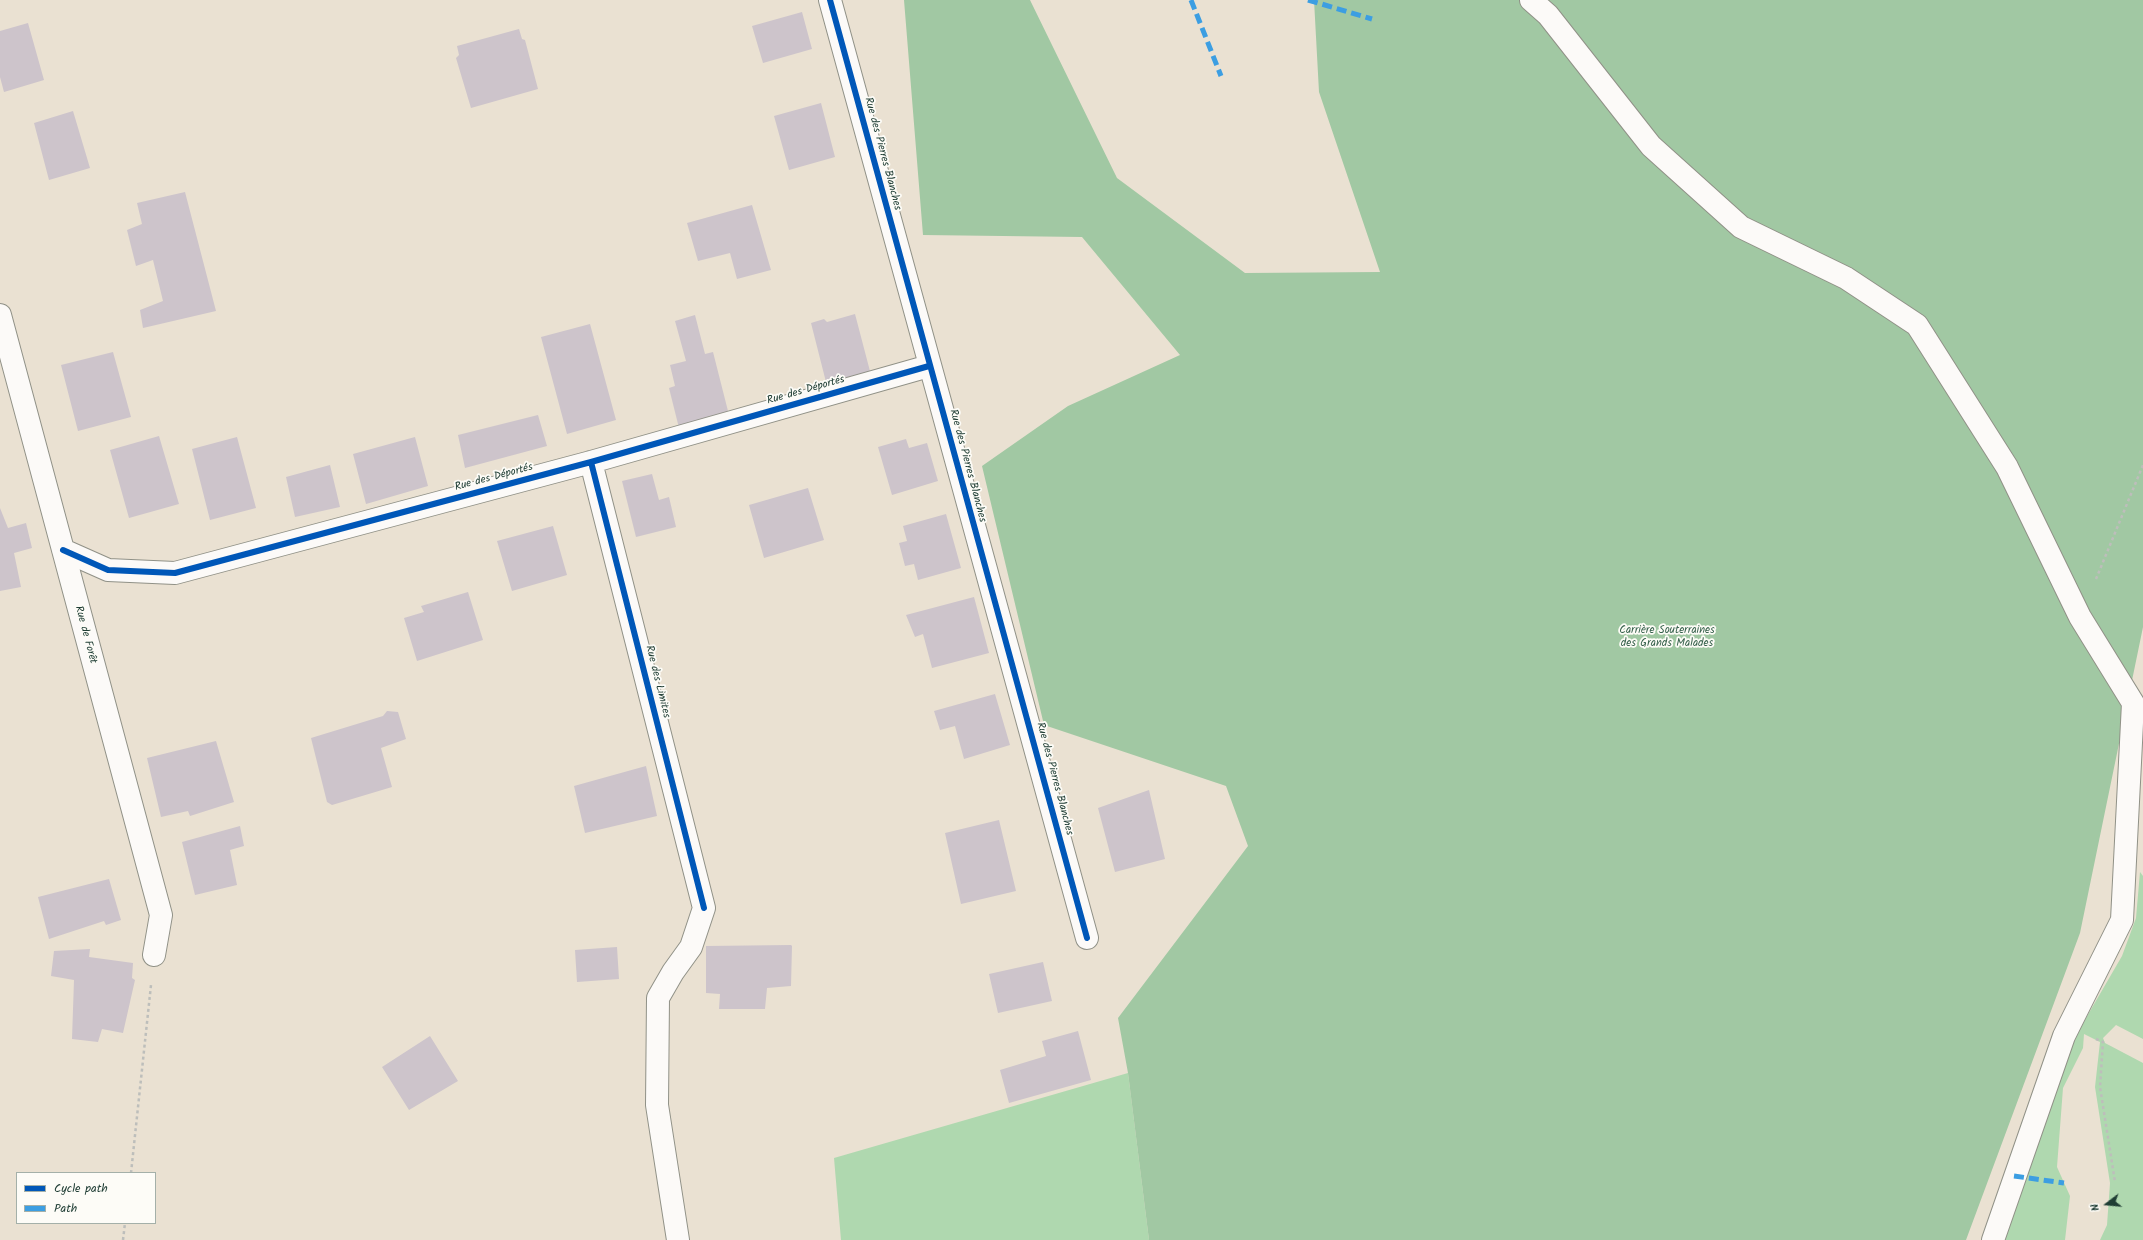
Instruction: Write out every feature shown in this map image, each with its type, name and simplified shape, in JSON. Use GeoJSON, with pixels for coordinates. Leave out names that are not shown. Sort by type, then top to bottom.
{"type":"FeatureCollection","features":[{"type":"Feature","properties":{"kind":"street","name":"Rue des Pierres Blanches"},"geometry":{"type":"LineString","coordinates":[[830,0],[929,366],[1087,938]]}},
{"type":"Feature","properties":{"kind":"street"},"geometry":{"type":"LineString","coordinates":[[1531,0],[1548,15],[1651,146],[1741,227],[1846,278],[1916,325],[2007,467],[2080,617],[2134,703],[2122,920],[2069,1025],[1993,1240]]}},
{"type":"Feature","properties":{"kind":"street","name":"Rue de Forêt"},"geometry":{"type":"LineString","coordinates":[[0,315],[161,915],[154,955]]}},
{"type":"Feature","properties":{"kind":"street","name":"Rue des Déportés"},"geometry":{"type":"LineString","coordinates":[[63,550],[108,570],[175,573],[591,462],[929,366]]}},
{"type":"Feature","properties":{"kind":"street","name":"Rue des Limites"},"geometry":{"type":"LineString","coordinates":[[591,462],[704,908],[691,948],[673,972],[658,998],[657,1105],[678,1240]]}},
{"type":"Feature","properties":{"kind":"path"},"geometry":{"type":"LineString","coordinates":[[2080,617],[2143,465]]}},
{"type":"Feature","properties":{"kind":"path"},"geometry":{"type":"LineString","coordinates":[[131,1172],[154,955]]}},
{"type":"Feature","properties":{"kind":"path"},"geometry":{"type":"LineString","coordinates":[[2069,1025],[2103,1042],[2100,1087],[2115,1182]]}},
{"type":"Feature","properties":{"kind":"path"},"geometry":{"type":"LineString","coordinates":[[123,1240],[125,1224]]}},
{"type":"Feature","properties":{"kind":"green space","name":"Carrière Souterraines des Grands Malades"},"geometry":{"type":"Polygon","coordinates":[[[904,0],[1030,0],[1117,178],[1245,273],[1380,272],[1319,92],[1314,0],[2143,0],[2143,627],[2080,933],[1966,1240],[1149,1240],[1128,1073],[1118,1018],[1248,846],[1226,786],[1044,725],[982,466],[1068,406],[1180,355],[1082,237],[923,235],[904,0]]]}},
{"type":"Feature","properties":{"kind":"green space"},"geometry":{"type":"Polygon","coordinates":[[[2140,872],[2143,876],[2143,1039],[2116,1025],[2103,1038],[2105,1043],[2143,1063],[2143,1240],[2100,1240],[2107,1225],[2110,1183],[2095,1087],[2100,1042],[2084,1034],[2083,1048],[2063,1088],[2057,1167],[2070,1196],[2065,1240],[2003,1240],[2052,1089],[2079,1030],[2122,956],[2136,918],[2140,872]]]}},
{"type":"Feature","properties":{"kind":"green space"},"geometry":{"type":"Polygon","coordinates":[[[1128,1073],[1149,1240],[841,1240],[834,1158],[1128,1073]]]}},
{"type":"Feature","properties":{"kind":"building"},"geometry":{"type":"Polygon","coordinates":[[[802,12],[812,49],[763,63],[752,26],[802,12]]]}},
{"type":"Feature","properties":{"kind":"building"},"geometry":{"type":"Polygon","coordinates":[[[28,23],[44,80],[4,92],[0,77],[0,31],[28,23]]]}},
{"type":"Feature","properties":{"kind":"building"},"geometry":{"type":"Polygon","coordinates":[[[519,29],[522,39],[525,40],[538,89],[471,108],[456,58],[459,55],[457,46],[519,29]]]}},
{"type":"Feature","properties":{"kind":"building"},"geometry":{"type":"Polygon","coordinates":[[[821,103],[835,157],[789,170],[774,116],[821,103]]]}},
{"type":"Feature","properties":{"kind":"building"},"geometry":{"type":"Polygon","coordinates":[[[73,111],[90,168],[49,180],[34,123],[73,111]]]}},
{"type":"Feature","properties":{"kind":"building"},"geometry":{"type":"Polygon","coordinates":[[[185,192],[216,311],[143,328],[140,310],[163,301],[153,260],[136,266],[127,230],[142,224],[137,203],[185,192]]]}},
{"type":"Feature","properties":{"kind":"building"},"geometry":{"type":"Polygon","coordinates":[[[752,205],[771,270],[737,279],[730,253],[698,261],[687,223],[752,205]]]}},
{"type":"Feature","properties":{"kind":"building"},"geometry":{"type":"Polygon","coordinates":[[[855,314],[871,375],[827,386],[811,323],[824,319],[827,322],[855,314]]]}},
{"type":"Feature","properties":{"kind":"building"},"geometry":{"type":"Polygon","coordinates":[[[695,315],[705,354],[713,352],[729,415],[679,428],[669,388],[675,386],[670,365],[686,361],[675,321],[695,315]]]}},
{"type":"Feature","properties":{"kind":"building"},"geometry":{"type":"Polygon","coordinates":[[[590,324],[616,420],[567,434],[541,337],[590,324]]]}},
{"type":"Feature","properties":{"kind":"building"},"geometry":{"type":"Polygon","coordinates":[[[113,352],[131,417],[78,431],[61,365],[113,352]]]}},
{"type":"Feature","properties":{"kind":"building"},"geometry":{"type":"Polygon","coordinates":[[[538,415],[547,446],[465,468],[458,435],[538,415]]]}},
{"type":"Feature","properties":{"kind":"building"},"geometry":{"type":"Polygon","coordinates":[[[159,436],[179,504],[129,518],[110,450],[159,436]]]}},
{"type":"Feature","properties":{"kind":"building"},"geometry":{"type":"Polygon","coordinates":[[[237,437],[256,508],[210,520],[192,449],[237,437]]]}},
{"type":"Feature","properties":{"kind":"building"},"geometry":{"type":"Polygon","coordinates":[[[415,437],[428,486],[366,504],[353,454],[415,437]]]}},
{"type":"Feature","properties":{"kind":"building"},"geometry":{"type":"Polygon","coordinates":[[[906,439],[909,448],[927,443],[938,481],[892,495],[878,447],[906,439]]]}},
{"type":"Feature","properties":{"kind":"building"},"geometry":{"type":"Polygon","coordinates":[[[330,465],[340,507],[295,517],[286,477],[330,465]]]}},
{"type":"Feature","properties":{"kind":"building"},"geometry":{"type":"Polygon","coordinates":[[[652,474],[659,500],[669,497],[676,527],[636,537],[622,481],[652,474]]]}},
{"type":"Feature","properties":{"kind":"building"},"geometry":{"type":"Polygon","coordinates":[[[808,488],[824,540],[764,558],[749,505],[808,488]]]}},
{"type":"Feature","properties":{"kind":"building"},"geometry":{"type":"Polygon","coordinates":[[[0,508],[8,528],[26,523],[32,548],[14,553],[21,587],[0,591],[0,508]]]}},
{"type":"Feature","properties":{"kind":"building"},"geometry":{"type":"Polygon","coordinates":[[[946,514],[961,568],[918,580],[914,564],[905,566],[899,543],[907,541],[903,526],[946,514]]]}},
{"type":"Feature","properties":{"kind":"building"},"geometry":{"type":"Polygon","coordinates":[[[553,526],[567,575],[512,591],[497,541],[553,526]]]}},
{"type":"Feature","properties":{"kind":"building"},"geometry":{"type":"Polygon","coordinates":[[[468,592],[483,640],[417,661],[404,618],[424,612],[421,606],[468,592]]]}},
{"type":"Feature","properties":{"kind":"building"},"geometry":{"type":"Polygon","coordinates":[[[974,597],[989,653],[932,668],[923,634],[915,637],[906,615],[974,597]]]}},
{"type":"Feature","properties":{"kind":"building"},"geometry":{"type":"Polygon","coordinates":[[[995,694],[1010,745],[964,759],[955,726],[940,730],[934,711],[995,694]]]}},
{"type":"Feature","properties":{"kind":"building"},"geometry":{"type":"Polygon","coordinates":[[[387,711],[398,712],[406,739],[381,748],[392,787],[332,805],[327,802],[311,738],[383,716],[387,711]]]}},
{"type":"Feature","properties":{"kind":"building"},"geometry":{"type":"Polygon","coordinates":[[[216,741],[234,802],[190,816],[188,811],[161,817],[147,758],[216,741]]]}},
{"type":"Feature","properties":{"kind":"building"},"geometry":{"type":"Polygon","coordinates":[[[646,766],[657,816],[585,833],[574,786],[646,766]]]}},
{"type":"Feature","properties":{"kind":"building"},"geometry":{"type":"Polygon","coordinates":[[[1149,790],[1165,859],[1115,872],[1098,808],[1149,790]]]}},
{"type":"Feature","properties":{"kind":"building"},"geometry":{"type":"Polygon","coordinates":[[[999,820],[1016,891],[961,904],[945,833],[999,820]]]}},
{"type":"Feature","properties":{"kind":"building"},"geometry":{"type":"Polygon","coordinates":[[[240,826],[244,846],[230,850],[237,885],[195,895],[182,842],[240,826]]]}},
{"type":"Feature","properties":{"kind":"building"},"geometry":{"type":"Polygon","coordinates":[[[109,879],[121,920],[106,925],[104,921],[49,939],[38,897],[109,879]]]}},
{"type":"Feature","properties":{"kind":"building"},"geometry":{"type":"Polygon","coordinates":[[[791,945],[791,986],[767,988],[765,1009],[719,1009],[720,994],[706,993],[706,946],[791,945]]]}},
{"type":"Feature","properties":{"kind":"building"},"geometry":{"type":"Polygon","coordinates":[[[617,947],[619,979],[577,982],[575,950],[617,947]]]}},
{"type":"Feature","properties":{"kind":"building"},"geometry":{"type":"Polygon","coordinates":[[[90,949],[89,957],[133,963],[132,978],[135,980],[123,1033],[102,1029],[98,1042],[72,1039],[74,980],[51,976],[54,951],[90,949]]]}},
{"type":"Feature","properties":{"kind":"building"},"geometry":{"type":"Polygon","coordinates":[[[1043,962],[1052,1001],[998,1013],[989,974],[1043,962]]]}},
{"type":"Feature","properties":{"kind":"building"},"geometry":{"type":"Polygon","coordinates":[[[1078,1031],[1091,1080],[1009,1103],[1000,1070],[1046,1056],[1042,1041],[1078,1031]]]}},
{"type":"Feature","properties":{"kind":"building"},"geometry":{"type":"Polygon","coordinates":[[[430,1036],[458,1081],[409,1110],[382,1067],[430,1036]]]}},
{"type":"Feature","properties":{"kind":"marked path"},"geometry":{"type":"LineString","coordinates":[[1191,0],[1221,76]]}},
{"type":"Feature","properties":{"kind":"marked path"},"geometry":{"type":"LineString","coordinates":[[1308,0],[1372,19]]}},
{"type":"Feature","properties":{"kind":"marked path"},"geometry":{"type":"LineString","coordinates":[[2014,1176],[2064,1183]]}},
{"type":"Feature","properties":{"kind":"cycle path"},"geometry":{"type":"LineString","coordinates":[[830,0],[1087,938]]}},
{"type":"Feature","properties":{"kind":"cycle path"},"geometry":{"type":"LineString","coordinates":[[63,550],[108,570],[175,573],[591,462],[929,366]]}},
{"type":"Feature","properties":{"kind":"cycle path"},"geometry":{"type":"LineString","coordinates":[[591,462],[704,908]]}}]}
